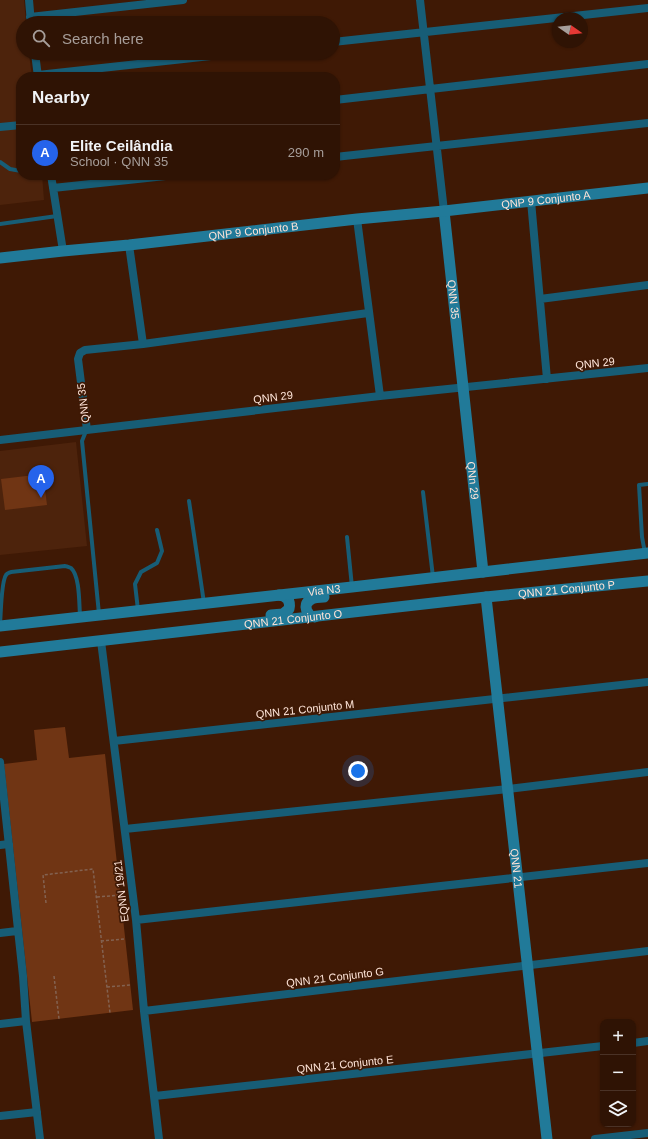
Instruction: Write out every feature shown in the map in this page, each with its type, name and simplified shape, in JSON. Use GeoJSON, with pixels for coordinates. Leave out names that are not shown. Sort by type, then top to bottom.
{"type":"FeatureCollection","features":[{"type":"Feature","properties":{"kind":"main road","name":"QNP 9 Conjunto A"},"geometry":{"type":"LineString","coordinates":[[444,211],[648,188]]}},
{"type":"Feature","properties":{"kind":"main road","name":"QNP 9 Conjunto B"},"geometry":{"type":"LineString","coordinates":[[0,258],[357,219],[444,211]]}},
{"type":"Feature","properties":{"kind":"main road","name":"QNN 35"},"geometry":{"type":"LineString","coordinates":[[444,211],[464,388]]}},
{"type":"Feature","properties":{"kind":"main road","name":"QNn 29"},"geometry":{"type":"LineString","coordinates":[[464,388],[483,572]]}},
{"type":"Feature","properties":{"kind":"main road","name":"Via N3"},"geometry":{"type":"LineString","coordinates":[[0,625],[138,611],[647,553]]}},
{"type":"Feature","properties":{"kind":"main road"},"geometry":{"type":"LineString","coordinates":[[607,585],[648,573]]}},
{"type":"Feature","properties":{"kind":"main road"},"geometry":{"type":"LineString","coordinates":[[315,617],[310,615],[306,610],[306,604],[311,599],[374,592],[412,580]]}},
{"type":"Feature","properties":{"kind":"main road","name":"QNN 21 Conjunto P"},"geometry":{"type":"LineString","coordinates":[[486,597],[648,580]]}},
{"type":"Feature","properties":{"kind":"main road"},"geometry":{"type":"LineString","coordinates":[[0,652],[106,641],[142,629],[284,614],[289,609],[289,602],[286,597],[279,595]]}},
{"type":"Feature","properties":{"kind":"main road","name":"QNN 21 Conjunto O"},"geometry":{"type":"LineString","coordinates":[[106,641],[486,597]]}},
{"type":"Feature","properties":{"kind":"main road","name":"QNN 21"},"geometry":{"type":"LineString","coordinates":[[486,597],[548,1139]]}},
{"type":"Feature","properties":{"kind":"street"},"geometry":{"type":"LineString","coordinates":[[29,0],[31,16]]}},
{"type":"Feature","properties":{"kind":"street"},"geometry":{"type":"LineString","coordinates":[[61,16],[182,0]]}},
{"type":"Feature","properties":{"kind":"street"},"geometry":{"type":"LineString","coordinates":[[420,0],[444,211]]}},
{"type":"Feature","properties":{"kind":"street"},"geometry":{"type":"LineString","coordinates":[[340,41],[648,8]]}},
{"type":"Feature","properties":{"kind":"street"},"geometry":{"type":"LineString","coordinates":[[36,60],[37,72]]}},
{"type":"Feature","properties":{"kind":"street"},"geometry":{"type":"LineString","coordinates":[[73,72],[177,60]]}},
{"type":"Feature","properties":{"kind":"street"},"geometry":{"type":"LineString","coordinates":[[340,99],[648,64]]}},
{"type":"Feature","properties":{"kind":"street"},"geometry":{"type":"LineString","coordinates":[[340,156],[648,123]]}},
{"type":"Feature","properties":{"kind":"street"},"geometry":{"type":"LineString","coordinates":[[0,127],[16,125]]}},
{"type":"Feature","properties":{"kind":"street"},"geometry":{"type":"LineString","coordinates":[[52,180],[63,251]]}},
{"type":"Feature","properties":{"kind":"street"},"geometry":{"type":"LineString","coordinates":[[54,188],[128,180]]}},
{"type":"Feature","properties":{"kind":"street"},"geometry":{"type":"LineString","coordinates":[[531,201],[547,380]]}},
{"type":"Feature","properties":{"kind":"street"},"geometry":{"type":"LineString","coordinates":[[357,219],[368,313],[380,396]]}},
{"type":"Feature","properties":{"kind":"street"},"geometry":{"type":"LineString","coordinates":[[129,245],[143,344]]}},
{"type":"Feature","properties":{"kind":"street"},"geometry":{"type":"LineString","coordinates":[[540,299],[648,285]]}},
{"type":"Feature","properties":{"kind":"street","name":"QNN 35"},"geometry":{"type":"LineString","coordinates":[[0,440],[87,430],[78,362],[80,353],[88,350],[143,344],[368,313]]}},
{"type":"Feature","properties":{"kind":"street","name":"QNN 29"},"geometry":{"type":"LineString","coordinates":[[87,430],[380,396],[547,380],[648,368]]}},
{"type":"Feature","properties":{"kind":"street","name":"EQNN 19/21"},"geometry":{"type":"LineString","coordinates":[[106,641],[114,741],[136,920],[144,1011],[159,1139]]}},
{"type":"Feature","properties":{"kind":"street","name":"QNN 21 Conjunto M"},"geometry":{"type":"LineString","coordinates":[[114,741],[648,682]]}},
{"type":"Feature","properties":{"kind":"street"},"geometry":{"type":"LineString","coordinates":[[0,762],[23,976],[26,1021],[40,1139]]}},
{"type":"Feature","properties":{"kind":"street"},"geometry":{"type":"LineString","coordinates":[[124,829],[508,789],[648,772]]}},
{"type":"Feature","properties":{"kind":"street"},"geometry":{"type":"LineString","coordinates":[[0,845],[9,844]]}},
{"type":"Feature","properties":{"kind":"street"},"geometry":{"type":"LineString","coordinates":[[136,920],[648,863]]}},
{"type":"Feature","properties":{"kind":"street"},"geometry":{"type":"LineString","coordinates":[[0,933],[17,931]]}},
{"type":"Feature","properties":{"kind":"street","name":"QNN 21 Conjunto G"},"geometry":{"type":"LineString","coordinates":[[144,1011],[528,964],[648,951]]}},
{"type":"Feature","properties":{"kind":"street"},"geometry":{"type":"LineString","coordinates":[[0,1024],[26,1021]]}},
{"type":"Feature","properties":{"kind":"street"},"geometry":{"type":"LineString","coordinates":[[636,1043],[648,1041]]}},
{"type":"Feature","properties":{"kind":"street","name":"QNN 21 Conjunto E"},"geometry":{"type":"LineString","coordinates":[[155,1096],[600,1046]]}},
{"type":"Feature","properties":{"kind":"street"},"geometry":{"type":"LineString","coordinates":[[0,1116],[37,1112]]}},
{"type":"Feature","properties":{"kind":"street"},"geometry":{"type":"LineString","coordinates":[[595,1139],[648,1133]]}},
{"type":"Feature","properties":{"kind":"lane"},"geometry":{"type":"LineString","coordinates":[[0,162],[10,169],[16,170]]}},
{"type":"Feature","properties":{"kind":"lane"},"geometry":{"type":"LineString","coordinates":[[0,224],[57,216]]}},
{"type":"Feature","properties":{"kind":"lane"},"geometry":{"type":"LineString","coordinates":[[87,430],[82,441],[99,615]]}},
{"type":"Feature","properties":{"kind":"lane"},"geometry":{"type":"LineString","coordinates":[[647,553],[642,537],[639,485],[648,484]]}},
{"type":"Feature","properties":{"kind":"lane"},"geometry":{"type":"LineString","coordinates":[[423,492],[433,577]]}},
{"type":"Feature","properties":{"kind":"lane"},"geometry":{"type":"LineString","coordinates":[[189,501],[204,603]]}},
{"type":"Feature","properties":{"kind":"lane"},"geometry":{"type":"LineString","coordinates":[[138,611],[135,584],[141,572],[157,563],[162,551],[157,530]]}},
{"type":"Feature","properties":{"kind":"lane"},"geometry":{"type":"LineString","coordinates":[[347,537],[352,587]]}},
{"type":"Feature","properties":{"kind":"lane"},"geometry":{"type":"LineString","coordinates":[[0,625],[4,578],[6,574],[11,572],[65,566],[71,568],[75,574],[78,588],[80,617]]}},
{"type":"Feature","properties":{"kind":"path"},"geometry":{"type":"LineString","coordinates":[[46,903],[43,875],[93,869],[110,1013]]}},
{"type":"Feature","properties":{"kind":"path"},"geometry":{"type":"LineString","coordinates":[[96,898],[121,895]]}},
{"type":"Feature","properties":{"kind":"path"},"geometry":{"type":"LineString","coordinates":[[101,941],[126,939]]}},
{"type":"Feature","properties":{"kind":"path"},"geometry":{"type":"LineString","coordinates":[[54,976],[59,1019]]}},
{"type":"Feature","properties":{"kind":"path"},"geometry":{"type":"LineString","coordinates":[[107,987],[130,984]]}},
{"type":"Feature","properties":{"kind":"shaded area"},"geometry":{"type":"Polygon","coordinates":[[[0,0],[24,0],[25,16],[16,16],[16,60],[30,60],[31,72],[16,72],[16,180],[42,180],[44,200],[0,205],[0,0]]]}},
{"type":"Feature","properties":{"kind":"shaded area"},"geometry":{"type":"Polygon","coordinates":[[[76,442],[87,546],[0,555],[0,451],[76,442]]]}},
{"type":"Feature","properties":{"kind":"shaded area"},"geometry":{"type":"Polygon","coordinates":[[[43,474],[47,505],[5,510],[1,479],[43,474]]]}},
{"type":"Feature","properties":{"kind":"shaded area"},"geometry":{"type":"Polygon","coordinates":[[[65,727],[69,758],[105,754],[133,1010],[32,1022],[4,764],[37,760],[34,730],[65,727]]]}},
{"type":"Feature","properties":{"kind":"place","name":"Elite Ceilândia"},"geometry":{"type":"Point","coordinates":[41,498]}}]}
